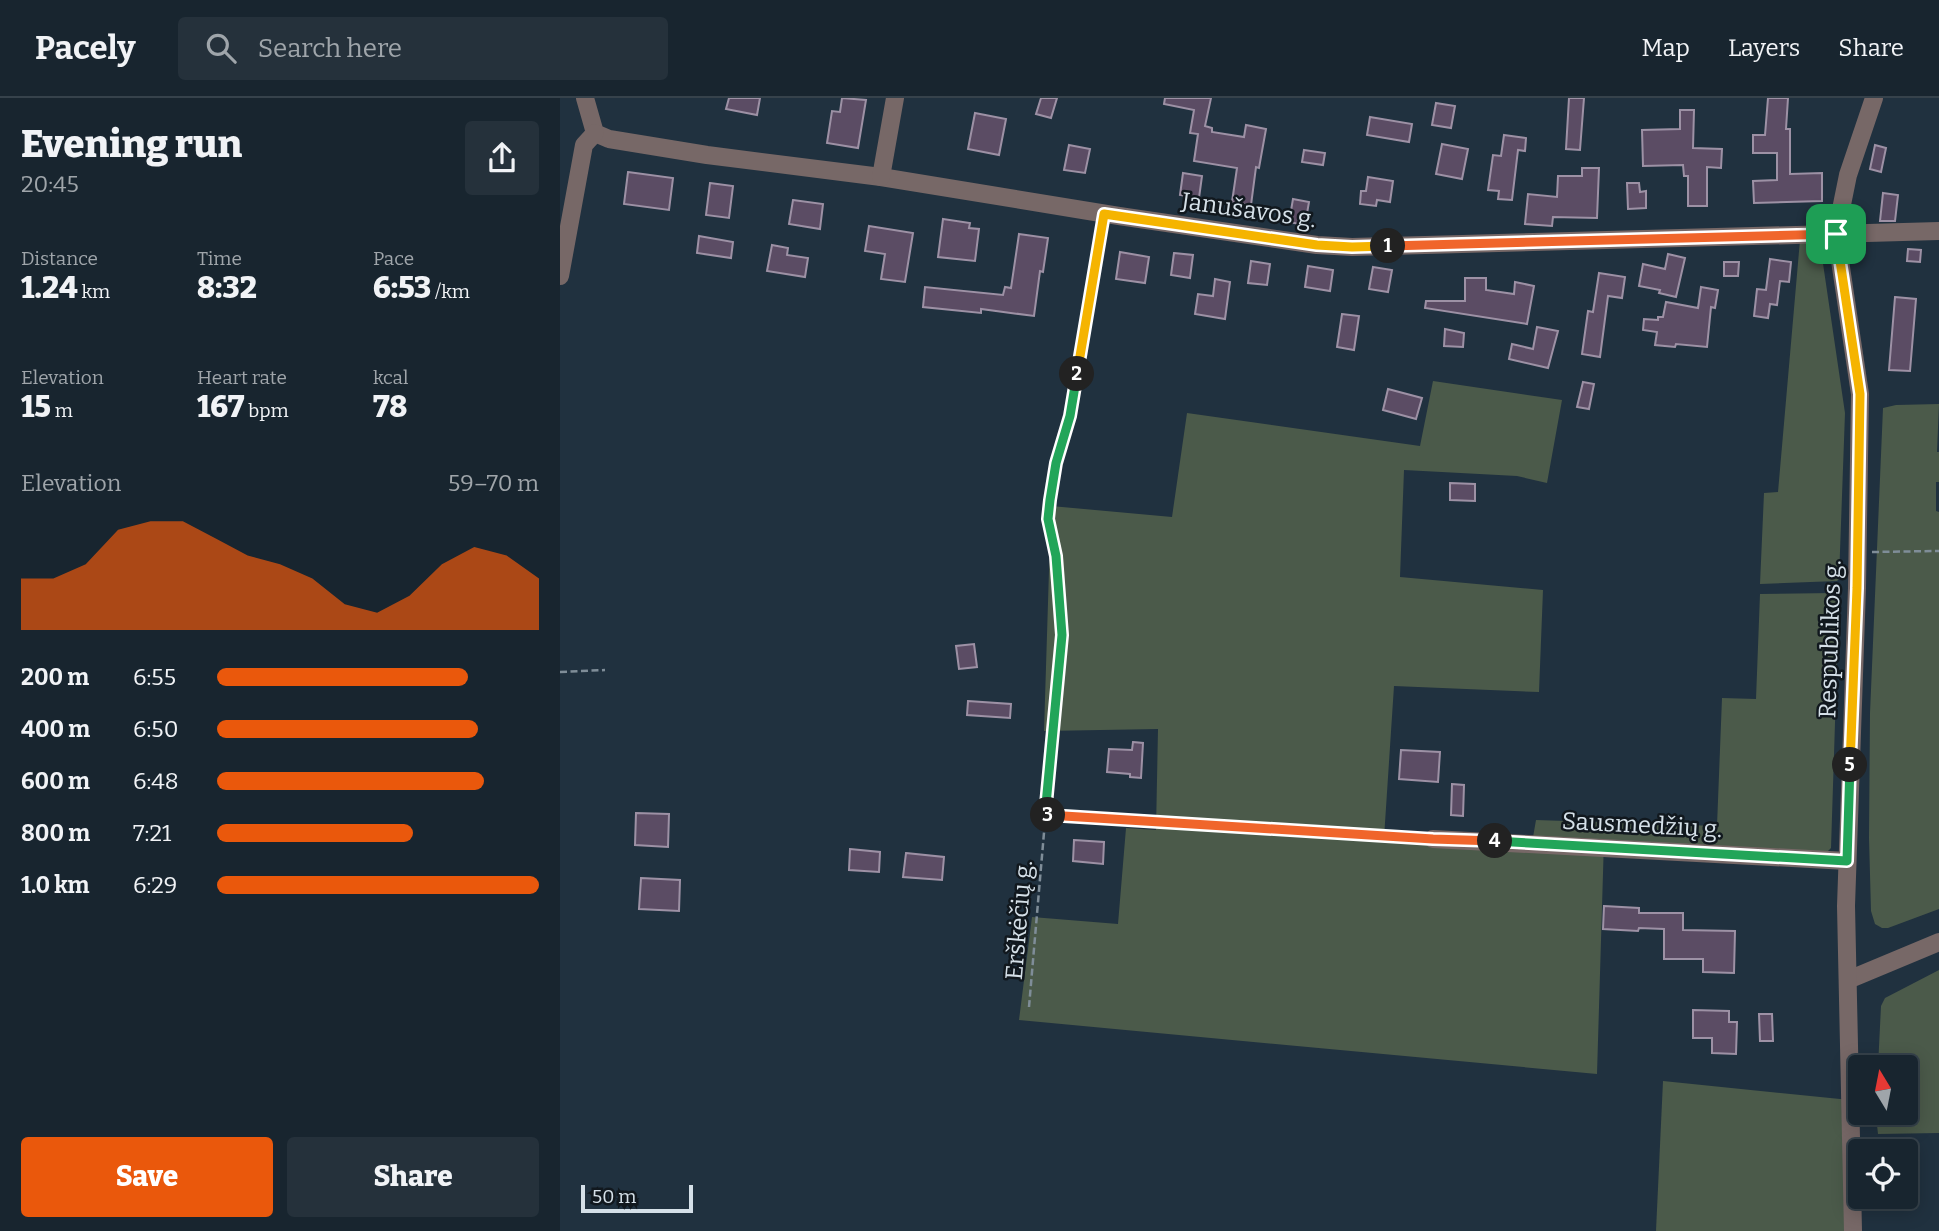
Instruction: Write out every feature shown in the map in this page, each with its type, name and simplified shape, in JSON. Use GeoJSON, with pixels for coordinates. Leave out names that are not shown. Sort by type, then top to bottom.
{"type":"FeatureCollection","features":[{"type":"Feature","properties":{"kind":"street"},"geometry":{"type":"LineString","coordinates":[[560,276],[584,145],[595,133],[585,98]]}},
{"type":"Feature","properties":{"kind":"street"},"geometry":{"type":"LineString","coordinates":[[881,177],[895,98]]}},
{"type":"Feature","properties":{"kind":"street","name":"Respublikos g."},"geometry":{"type":"LineString","coordinates":[[1853,1231],[1847,861],[1860,394],[1836,234],[1848,175],[1874,98]]}},
{"type":"Feature","properties":{"kind":"street","name":"Janušavos g."},"geometry":{"type":"LineString","coordinates":[[595,133],[631,144],[881,177],[1104,214],[1317,245],[1352,247],[1939,231]]}},
{"type":"Feature","properties":{"kind":"street","name":"Sausmedžių g."},"geometry":{"type":"LineString","coordinates":[[1433,839],[1847,861]]}},
{"type":"Feature","properties":{"kind":"street"},"geometry":{"type":"LineString","coordinates":[[1848,980],[1939,942]]}},
{"type":"Feature","properties":{"kind":"path","name":"Erškėčių g."},"geometry":{"type":"LineString","coordinates":[[1029,1007],[1062,635],[1056,556],[1048,519],[1056,463],[1070,416],[1104,214]]}},
{"type":"Feature","properties":{"kind":"path"},"geometry":{"type":"LineString","coordinates":[[1857,552],[1939,551]]}},
{"type":"Feature","properties":{"kind":"path"},"geometry":{"type":"LineString","coordinates":[[560,672],[605,670]]}},
{"type":"Feature","properties":{"kind":"path"},"geometry":{"type":"LineString","coordinates":[[1045,815],[1433,839]]}},
{"type":"Feature","properties":{"kind":"green space"},"geometry":{"type":"Polygon","coordinates":[[[1800,240],[1809,241],[1821,250],[1845,413],[1839,579],[1760,584],[1764,493],[1778,492],[1800,240]]]}},
{"type":"Feature","properties":{"kind":"green space"},"geometry":{"type":"Polygon","coordinates":[[[1433,381],[1562,400],[1547,483],[1517,476],[1404,470],[1400,577],[1543,590],[1539,692],[1394,686],[1384,838],[1532,843],[1536,820],[1717,826],[1722,698],[1756,699],[1760,594],[1835,593],[1839,598],[1831,848],[1826,853],[1604,840],[1597,1074],[1019,1020],[1032,917],[1118,924],[1126,828],[1156,830],[1158,729],[1044,731],[1051,506],[1172,517],[1187,413],[1420,446],[1433,381]]]}},
{"type":"Feature","properties":{"kind":"green space"},"geometry":{"type":"Polygon","coordinates":[[[1939,404],[1939,482],[1936,482],[1936,511],[1939,512],[1939,909],[1882,928],[1875,924],[1871,911],[1869,838],[1870,713],[1883,408],[1939,404]]]}},
{"type":"Feature","properties":{"kind":"green space"},"geometry":{"type":"Polygon","coordinates":[[[1939,970],[1939,1133],[1878,1134],[1877,1125],[1918,1125],[1918,1055],[1879,1055],[1881,1006],[1885,998],[1939,970]]]}},
{"type":"Feature","properties":{"kind":"green space"},"geometry":{"type":"Polygon","coordinates":[[[1663,1081],[1848,1100],[1851,1139],[1848,1139],[1848,1209],[1852,1209],[1853,1231],[1656,1231],[1663,1081]]]}},
{"type":"Feature","properties":{"kind":"building"},"geometry":{"type":"Polygon","coordinates":[[[729,98],[760,98],[757,115],[726,109],[729,98]]]}},
{"type":"Feature","properties":{"kind":"building"},"geometry":{"type":"Polygon","coordinates":[[[842,98],[866,100],[858,148],[827,143],[832,111],[840,112],[842,98]]]}},
{"type":"Feature","properties":{"kind":"building"},"geometry":{"type":"Polygon","coordinates":[[[1041,98],[1057,98],[1051,118],[1036,114],[1041,98]]]}},
{"type":"Feature","properties":{"kind":"building"},"geometry":{"type":"Polygon","coordinates":[[[1165,98],[1211,98],[1205,126],[1212,128],[1212,132],[1244,137],[1246,125],[1266,129],[1259,168],[1256,167],[1251,205],[1232,202],[1237,168],[1194,161],[1198,134],[1190,133],[1194,110],[1164,104],[1165,98]]]}},
{"type":"Feature","properties":{"kind":"building"},"geometry":{"type":"Polygon","coordinates":[[[1569,98],[1584,98],[1580,150],[1566,149],[1569,98]]]}},
{"type":"Feature","properties":{"kind":"building"},"geometry":{"type":"Polygon","coordinates":[[[1768,98],[1788,98],[1786,129],[1790,129],[1790,174],[1822,173],[1822,201],[1754,203],[1753,181],[1777,180],[1777,153],[1753,153],[1753,135],[1765,135],[1768,98]]]}},
{"type":"Feature","properties":{"kind":"building"},"geometry":{"type":"Polygon","coordinates":[[[1436,103],[1455,106],[1451,128],[1432,125],[1436,103]]]}},
{"type":"Feature","properties":{"kind":"building"},"geometry":{"type":"Polygon","coordinates":[[[1680,110],[1694,110],[1693,148],[1722,149],[1721,168],[1707,167],[1707,206],[1688,206],[1688,176],[1684,176],[1683,165],[1643,166],[1642,130],[1680,129],[1680,110]]]}},
{"type":"Feature","properties":{"kind":"building"},"geometry":{"type":"Polygon","coordinates":[[[975,113],[1006,119],[999,155],[968,149],[975,113]]]}},
{"type":"Feature","properties":{"kind":"building"},"geometry":{"type":"Polygon","coordinates":[[[1370,117],[1412,124],[1409,142],[1367,135],[1370,117]]]}},
{"type":"Feature","properties":{"kind":"building"},"geometry":{"type":"Polygon","coordinates":[[[1504,135],[1526,138],[1525,151],[1518,150],[1512,200],[1498,199],[1499,191],[1488,190],[1493,155],[1501,156],[1504,135]]]}},
{"type":"Feature","properties":{"kind":"building"},"geometry":{"type":"Polygon","coordinates":[[[1442,144],[1468,149],[1462,179],[1436,174],[1442,144]]]}},
{"type":"Feature","properties":{"kind":"building"},"geometry":{"type":"Polygon","coordinates":[[[1069,145],[1090,149],[1085,173],[1064,170],[1069,145]]]}},
{"type":"Feature","properties":{"kind":"building"},"geometry":{"type":"Polygon","coordinates":[[[1875,145],[1886,148],[1881,172],[1870,169],[1875,145]]]}},
{"type":"Feature","properties":{"kind":"building"},"geometry":{"type":"Polygon","coordinates":[[[1304,150],[1325,153],[1323,165],[1302,162],[1304,150]]]}},
{"type":"Feature","properties":{"kind":"building"},"geometry":{"type":"Polygon","coordinates":[[[1582,168],[1599,168],[1597,218],[1553,217],[1552,226],[1525,224],[1528,194],[1557,197],[1558,176],[1582,176],[1582,168]]]}},
{"type":"Feature","properties":{"kind":"building"},"geometry":{"type":"Polygon","coordinates":[[[628,172],[673,178],[669,210],[624,204],[628,172]]]}},
{"type":"Feature","properties":{"kind":"building"},"geometry":{"type":"Polygon","coordinates":[[[1183,173],[1202,176],[1199,198],[1180,195],[1183,173]]]}},
{"type":"Feature","properties":{"kind":"building"},"geometry":{"type":"Polygon","coordinates":[[[1368,177],[1393,181],[1390,202],[1377,200],[1376,206],[1360,204],[1361,191],[1366,191],[1368,177]]]}},
{"type":"Feature","properties":{"kind":"building"},"geometry":{"type":"Polygon","coordinates":[[[710,183],[733,186],[729,218],[706,215],[710,183]]]}},
{"type":"Feature","properties":{"kind":"building"},"geometry":{"type":"Polygon","coordinates":[[[1627,183],[1639,183],[1640,192],[1646,191],[1646,208],[1628,209],[1627,183]]]}},
{"type":"Feature","properties":{"kind":"building"},"geometry":{"type":"Polygon","coordinates":[[[1883,193],[1898,195],[1895,221],[1880,221],[1883,193]]]}},
{"type":"Feature","properties":{"kind":"building"},"geometry":{"type":"Polygon","coordinates":[[[1293,199],[1309,202],[1305,225],[1289,222],[1293,199]]]}},
{"type":"Feature","properties":{"kind":"building"},"geometry":{"type":"Polygon","coordinates":[[[793,200],[823,204],[820,229],[789,224],[793,200]]]}},
{"type":"Feature","properties":{"kind":"building"},"geometry":{"type":"Polygon","coordinates":[[[943,219],[970,223],[969,228],[979,229],[975,261],[938,257],[943,219]]]}},
{"type":"Feature","properties":{"kind":"building"},"geometry":{"type":"Polygon","coordinates":[[[869,226],[913,233],[905,282],[881,279],[885,254],[865,251],[869,226]]]}},
{"type":"Feature","properties":{"kind":"building"},"geometry":{"type":"Polygon","coordinates":[[[1019,234],[1048,238],[1034,316],[981,309],[981,313],[923,307],[925,287],[1003,295],[1005,287],[1011,288],[1019,234]]]}},
{"type":"Feature","properties":{"kind":"building"},"geometry":{"type":"Polygon","coordinates":[[[699,236],[733,242],[731,258],[697,253],[699,236]]]}},
{"type":"Feature","properties":{"kind":"building"},"geometry":{"type":"Polygon","coordinates":[[[772,245],[788,248],[787,255],[808,258],[805,277],[767,271],[772,245]]]}},
{"type":"Feature","properties":{"kind":"building"},"geometry":{"type":"Polygon","coordinates":[[[1908,249],[1921,250],[1920,262],[1907,261],[1908,249]]]}},
{"type":"Feature","properties":{"kind":"building"},"geometry":{"type":"Polygon","coordinates":[[[1120,252],[1149,257],[1145,283],[1116,279],[1120,252]]]}},
{"type":"Feature","properties":{"kind":"building"},"geometry":{"type":"Polygon","coordinates":[[[1174,253],[1193,255],[1190,278],[1171,275],[1174,253]]]}},
{"type":"Feature","properties":{"kind":"building"},"geometry":{"type":"Polygon","coordinates":[[[1668,254],[1685,258],[1676,297],[1659,293],[1660,290],[1639,286],[1643,264],[1665,269],[1668,254]]]}},
{"type":"Feature","properties":{"kind":"building"},"geometry":{"type":"Polygon","coordinates":[[[1770,259],[1791,262],[1789,282],[1780,281],[1777,305],[1770,304],[1768,318],[1754,316],[1757,289],[1766,290],[1770,259]]]}},
{"type":"Feature","properties":{"kind":"building"},"geometry":{"type":"Polygon","coordinates":[[[1251,261],[1270,264],[1267,285],[1248,283],[1251,261]]]}},
{"type":"Feature","properties":{"kind":"building"},"geometry":{"type":"Polygon","coordinates":[[[1724,262],[1739,262],[1738,276],[1724,276],[1724,262]]]}},
{"type":"Feature","properties":{"kind":"building"},"geometry":{"type":"Polygon","coordinates":[[[1308,266],[1333,270],[1330,291],[1305,287],[1308,266]]]}},
{"type":"Feature","properties":{"kind":"building"},"geometry":{"type":"Polygon","coordinates":[[[1373,267],[1392,270],[1388,292],[1369,289],[1373,267]]]}},
{"type":"Feature","properties":{"kind":"building"},"geometry":{"type":"Polygon","coordinates":[[[1599,273],[1625,277],[1622,298],[1608,296],[1600,357],[1582,354],[1588,311],[1593,312],[1599,273]]]}},
{"type":"Feature","properties":{"kind":"building"},"geometry":{"type":"Polygon","coordinates":[[[1465,278],[1486,278],[1486,290],[1514,294],[1515,282],[1534,286],[1527,324],[1425,308],[1426,301],[1465,301],[1465,278]]]}},
{"type":"Feature","properties":{"kind":"building"},"geometry":{"type":"Polygon","coordinates":[[[1215,279],[1230,282],[1225,319],[1195,314],[1198,294],[1213,296],[1215,279]]]}},
{"type":"Feature","properties":{"kind":"building"},"geometry":{"type":"Polygon","coordinates":[[[1701,287],[1718,290],[1715,308],[1711,307],[1707,347],[1655,345],[1657,332],[1643,330],[1644,319],[1658,320],[1658,317],[1663,317],[1666,302],[1698,308],[1701,287]]]}},
{"type":"Feature","properties":{"kind":"building"},"geometry":{"type":"Polygon","coordinates":[[[1895,297],[1916,299],[1910,371],[1889,370],[1895,297]]]}},
{"type":"Feature","properties":{"kind":"building"},"geometry":{"type":"Polygon","coordinates":[[[1342,314],[1359,316],[1354,350],[1337,347],[1342,314]]]}},
{"type":"Feature","properties":{"kind":"building"},"geometry":{"type":"Polygon","coordinates":[[[1537,327],[1558,331],[1548,368],[1509,359],[1512,344],[1533,349],[1537,327]]]}},
{"type":"Feature","properties":{"kind":"building"},"geometry":{"type":"Polygon","coordinates":[[[1445,329],[1464,333],[1463,347],[1444,346],[1445,329]]]}},
{"type":"Feature","properties":{"kind":"building"},"geometry":{"type":"Polygon","coordinates":[[[1583,382],[1594,384],[1589,409],[1577,407],[1583,382]]]}},
{"type":"Feature","properties":{"kind":"building"},"geometry":{"type":"Polygon","coordinates":[[[1388,389],[1422,398],[1416,419],[1383,410],[1388,389]]]}},
{"type":"Feature","properties":{"kind":"building"},"geometry":{"type":"Polygon","coordinates":[[[1450,483],[1475,484],[1475,501],[1450,500],[1450,483]]]}},
{"type":"Feature","properties":{"kind":"building"},"geometry":{"type":"Polygon","coordinates":[[[974,644],[977,667],[959,669],[956,646],[974,644]]]}},
{"type":"Feature","properties":{"kind":"building"},"geometry":{"type":"Polygon","coordinates":[[[968,701],[1011,704],[1010,718],[967,715],[968,701]]]}},
{"type":"Feature","properties":{"kind":"building"},"geometry":{"type":"Polygon","coordinates":[[[1133,742],[1143,743],[1141,778],[1107,772],[1109,749],[1132,750],[1133,742]]]}},
{"type":"Feature","properties":{"kind":"building"},"geometry":{"type":"Polygon","coordinates":[[[1401,750],[1440,752],[1438,782],[1399,779],[1401,750]]]}},
{"type":"Feature","properties":{"kind":"building"},"geometry":{"type":"Polygon","coordinates":[[[1452,784],[1464,785],[1463,816],[1451,815],[1452,784]]]}},
{"type":"Feature","properties":{"kind":"building"},"geometry":{"type":"Polygon","coordinates":[[[636,813],[669,814],[668,847],[635,845],[636,813]]]}},
{"type":"Feature","properties":{"kind":"building"},"geometry":{"type":"Polygon","coordinates":[[[1074,840],[1104,842],[1103,864],[1073,861],[1074,840]]]}},
{"type":"Feature","properties":{"kind":"building"},"geometry":{"type":"Polygon","coordinates":[[[850,849],[880,852],[879,872],[849,870],[850,849]]]}},
{"type":"Feature","properties":{"kind":"building"},"geometry":{"type":"Polygon","coordinates":[[[906,853],[944,857],[942,880],[903,877],[906,853]]]}},
{"type":"Feature","properties":{"kind":"building"},"geometry":{"type":"Polygon","coordinates":[[[641,878],[680,880],[679,911],[639,909],[641,878]]]}},
{"type":"Feature","properties":{"kind":"building"},"geometry":{"type":"Polygon","coordinates":[[[1604,906],[1639,908],[1639,913],[1683,913],[1683,930],[1735,931],[1734,973],[1703,972],[1703,959],[1664,959],[1664,929],[1603,929],[1604,906]]]}},
{"type":"Feature","properties":{"kind":"building"},"geometry":{"type":"Polygon","coordinates":[[[1693,1010],[1729,1011],[1729,1022],[1737,1022],[1736,1054],[1712,1053],[1712,1038],[1693,1038],[1693,1010]]]}},
{"type":"Feature","properties":{"kind":"building"},"geometry":{"type":"Polygon","coordinates":[[[1759,1014],[1772,1014],[1773,1041],[1760,1041],[1759,1014]]]}},
{"type":"Feature","properties":{"kind":"route"},"geometry":{"type":"LineString","coordinates":[[1104,214],[1317,245],[1352,247],[1836,234],[1860,394],[1857,588],[1847,861],[1045,815],[1062,635],[1056,556],[1048,519],[1056,463],[1070,416],[1104,214]]}}]}
